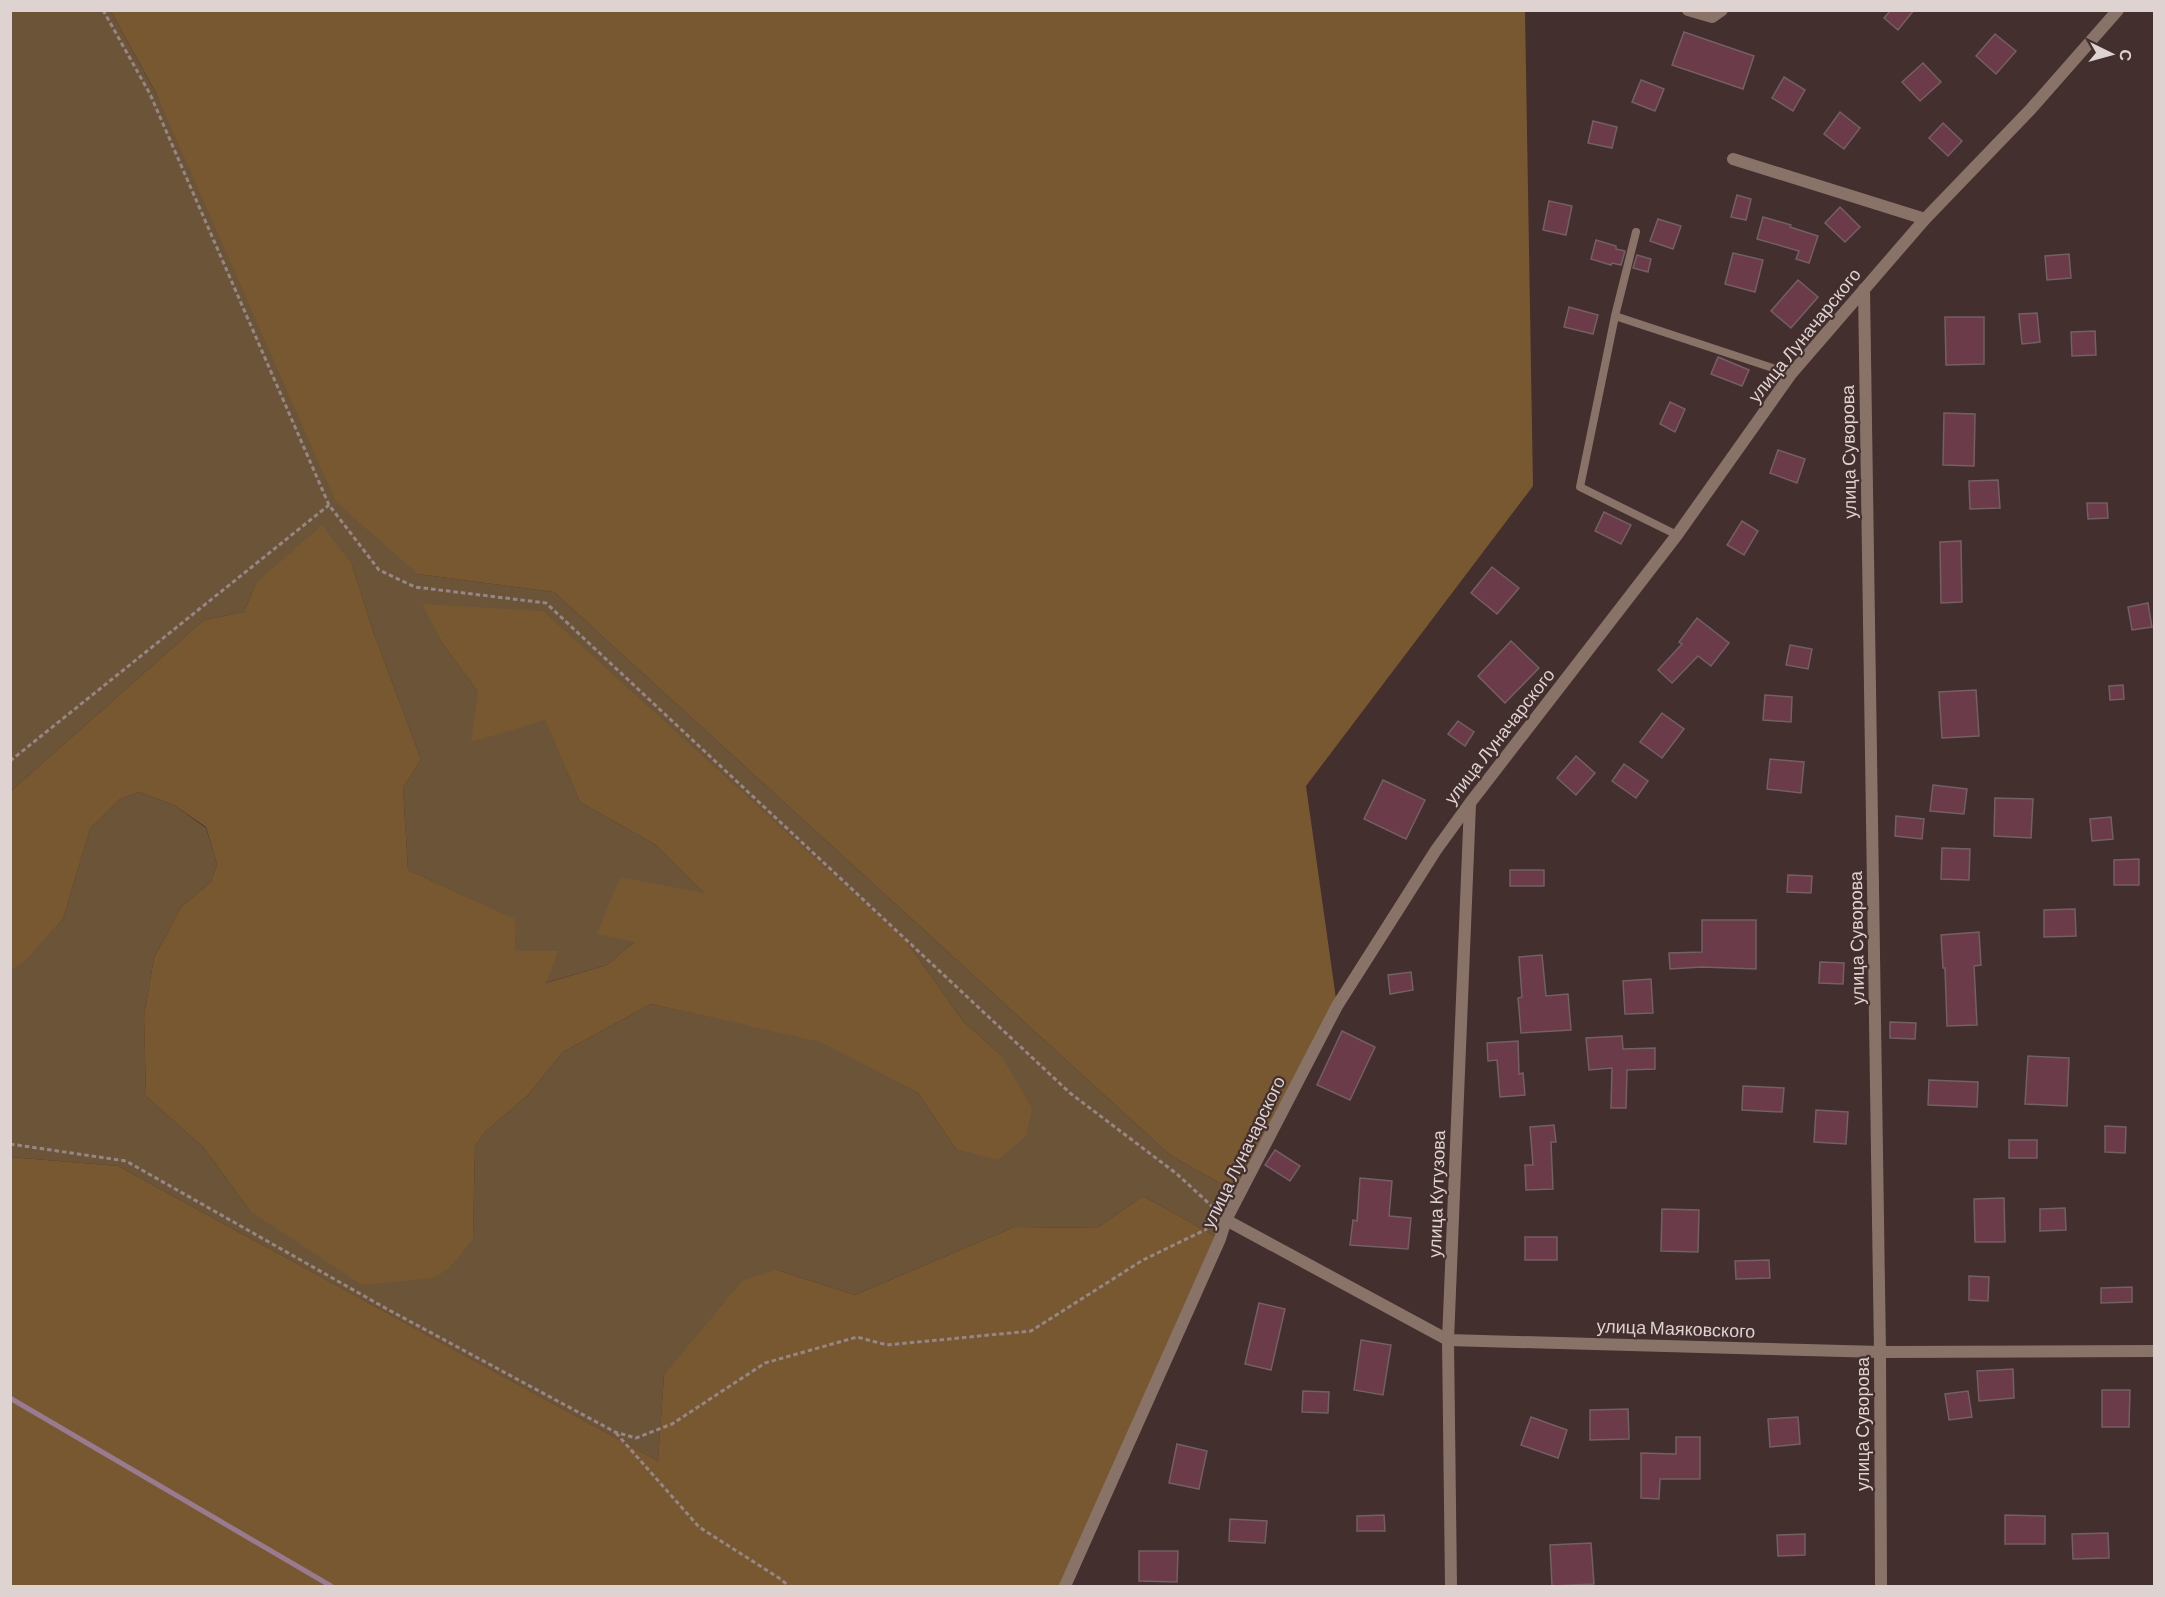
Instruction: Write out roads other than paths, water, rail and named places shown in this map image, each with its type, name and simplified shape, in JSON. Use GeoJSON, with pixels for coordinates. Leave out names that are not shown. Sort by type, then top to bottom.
{"type":"FeatureCollection","features":[{"type":"Feature","properties":{"kind":"street"},"geometry":{"type":"LineString","coordinates":[[1688,10],[1712,17],[1722,10]]}},
{"type":"Feature","properties":{"kind":"street","name":"улица Луначарского"},"geometry":{"type":"LineString","coordinates":[[1065,1587],[1220,1239],[1226,1220],[1336,1006],[1436,850],[1677,535],[1791,374],[1925,219],[2030,110],[2118,10]]}},
{"type":"Feature","properties":{"kind":"street"},"geometry":{"type":"LineString","coordinates":[[1733,159],[1925,219]]}},
{"type":"Feature","properties":{"kind":"street","name":"улица Суворова"},"geometry":{"type":"LineString","coordinates":[[1864,289],[1880,1352],[1881,1587]]}},
{"type":"Feature","properties":{"kind":"street","name":"улица Кутузова"},"geometry":{"type":"LineString","coordinates":[[1451,1587],[1448,1340],[1470,803]]}},
{"type":"Feature","properties":{"kind":"street","name":"улица Маяковского"},"geometry":{"type":"LineString","coordinates":[[1226,1220],[1448,1340],[1880,1352],[2154,1351]]}},
{"type":"Feature","properties":{"kind":"lane"},"geometry":{"type":"LineString","coordinates":[[1636,232],[1615,316],[1580,487],[1677,535]]}},
{"type":"Feature","properties":{"kind":"lane"},"geometry":{"type":"LineString","coordinates":[[1615,316],[1791,374]]}},
{"type":"Feature","properties":{"kind":"waterway"},"geometry":{"type":"LineString","coordinates":[[10,1398],[331,1586]]}}]}
